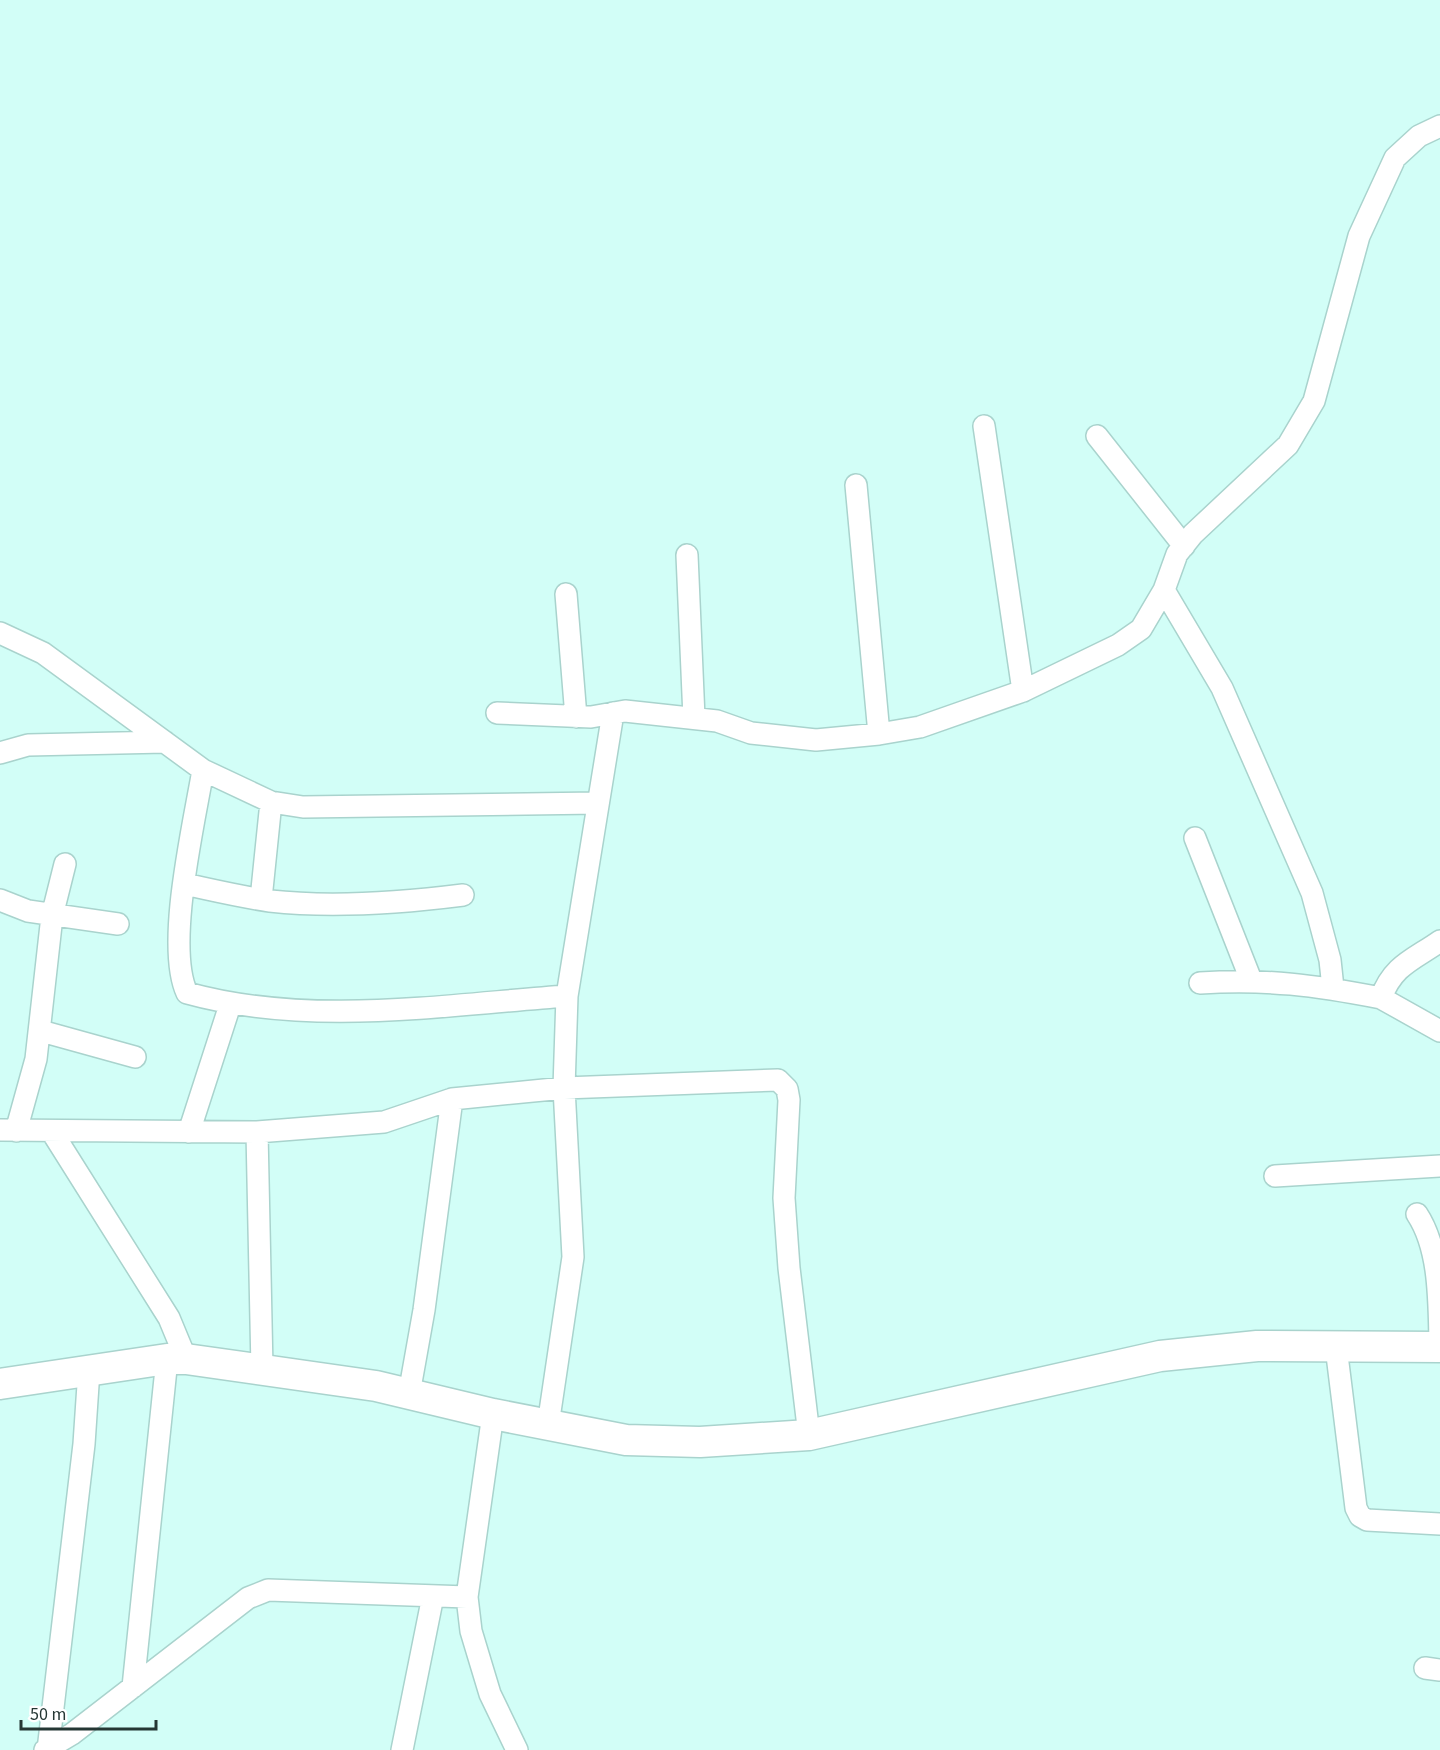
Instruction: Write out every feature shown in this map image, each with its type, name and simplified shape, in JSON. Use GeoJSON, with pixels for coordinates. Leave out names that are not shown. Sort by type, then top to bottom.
{"type":"FeatureCollection","features":[{"type":"Feature","properties":{"kind":"main road"},"geometry":{"type":"LineString","coordinates":[[0,1384],[177,1359],[376,1386],[493,1414],[636,1440],[700,1442],[809,1436],[1160,1356],[1257,1346],[1440,1345]]}},
{"type":"Feature","properties":{"kind":"street"},"geometry":{"type":"LineString","coordinates":[[497,713],[576,717],[625,711],[717,721],[751,733],[816,740],[879,734],[920,727],[1023,691],[1119,645],[1141,629],[1164,590],[1177,554],[1288,446],[1314,401],[1359,236],[1395,158],[1419,136],[1440,126]]}},
{"type":"Feature","properties":{"kind":"street"},"geometry":{"type":"LineString","coordinates":[[1419,136],[1440,146]]}},
{"type":"Feature","properties":{"kind":"street"},"geometry":{"type":"LineString","coordinates":[[984,426],[1023,691]]}},
{"type":"Feature","properties":{"kind":"street"},"geometry":{"type":"LineString","coordinates":[[1097,436],[1184,546]]}},
{"type":"Feature","properties":{"kind":"street"},"geometry":{"type":"LineString","coordinates":[[856,485],[879,734]]}},
{"type":"Feature","properties":{"kind":"street"},"geometry":{"type":"LineString","coordinates":[[687,555],[694,718]]}},
{"type":"Feature","properties":{"kind":"street"},"geometry":{"type":"LineString","coordinates":[[1164,590],[1222,688],[1312,893],[1330,960],[1333,988]]}},
{"type":"Feature","properties":{"kind":"street"},"geometry":{"type":"LineString","coordinates":[[566,594],[576,717]]}},
{"type":"Feature","properties":{"kind":"street"},"geometry":{"type":"LineString","coordinates":[[0,633],[43,653],[203,770],[271,802],[303,807],[598,803]]}},
{"type":"Feature","properties":{"kind":"street"},"geometry":{"type":"LineString","coordinates":[[548,1425],[573,1257],[564,1088],[567,996],[614,713]]}},
{"type":"Feature","properties":{"kind":"street"},"geometry":{"type":"LineString","coordinates":[[0,753],[28,745],[165,742]]}},
{"type":"Feature","properties":{"kind":"street"},"geometry":{"type":"LineString","coordinates":[[203,770],[184,884],[178,960],[181,980],[188,993],[230,1005],[372,1011],[567,996]]}},
{"type":"Feature","properties":{"kind":"street"},"geometry":{"type":"LineString","coordinates":[[261,899],[271,802]]}},
{"type":"Feature","properties":{"kind":"street"},"geometry":{"type":"LineString","coordinates":[[1195,838],[1251,980]]}},
{"type":"Feature","properties":{"kind":"street"},"geometry":{"type":"LineString","coordinates":[[65,864],[52,916],[43,977],[41,1031],[8,1130],[257,1132],[384,1122],[452,1099],[564,1088],[778,1080],[787,1089],[789,1100],[784,1198],[809,1436]]}},
{"type":"Feature","properties":{"kind":"street"},"geometry":{"type":"LineString","coordinates":[[184,884],[261,899],[304,903],[403,902],[463,896]]}},
{"type":"Feature","properties":{"kind":"street"},"geometry":{"type":"LineString","coordinates":[[0,900],[28,911],[52,916],[118,924]]}},
{"type":"Feature","properties":{"kind":"street"},"geometry":{"type":"LineString","coordinates":[[1381,998],[1388,980],[1403,965],[1440,941]]}},
{"type":"Feature","properties":{"kind":"street"},"geometry":{"type":"LineString","coordinates":[[1200,983],[1251,980],[1299,982],[1333,988],[1381,998],[1440,1031]]}},
{"type":"Feature","properties":{"kind":"street"},"geometry":{"type":"LineString","coordinates":[[189,1132],[230,1005]]}},
{"type":"Feature","properties":{"kind":"street"},"geometry":{"type":"LineString","coordinates":[[41,1031],[135,1057]]}},
{"type":"Feature","properties":{"kind":"street"},"geometry":{"type":"LineString","coordinates":[[409,1394],[424,1310],[452,1099]]}},
{"type":"Feature","properties":{"kind":"street"},"geometry":{"type":"LineString","coordinates":[[52,1132],[170,1318],[177,1359],[133,1688]]}},
{"type":"Feature","properties":{"kind":"street"},"geometry":{"type":"LineString","coordinates":[[257,1132],[262,1369]]}},
{"type":"Feature","properties":{"kind":"street"},"geometry":{"type":"LineString","coordinates":[[1275,1176],[1440,1166]]}},
{"type":"Feature","properties":{"kind":"street"},"geometry":{"type":"LineString","coordinates":[[1417,1214],[1429,1228],[1435,1250],[1440,1345]]}},
{"type":"Feature","properties":{"kind":"street"},"geometry":{"type":"LineString","coordinates":[[1336,1347],[1356,1508],[1360,1516],[1367,1520],[1440,1524]]}},
{"type":"Feature","properties":{"kind":"street"},"geometry":{"type":"LineString","coordinates":[[47,1749],[84,1444],[89,1370]]}},
{"type":"Feature","properties":{"kind":"street"},"geometry":{"type":"LineString","coordinates":[[493,1414],[467,1597],[471,1631],[490,1694],[517,1750]]}},
{"type":"Feature","properties":{"kind":"street"},"geometry":{"type":"LineString","coordinates":[[47,1749],[72,1734],[248,1598],[268,1590],[467,1597]]}},
{"type":"Feature","properties":{"kind":"street"},"geometry":{"type":"LineString","coordinates":[[402,1750],[433,1596]]}}]}
